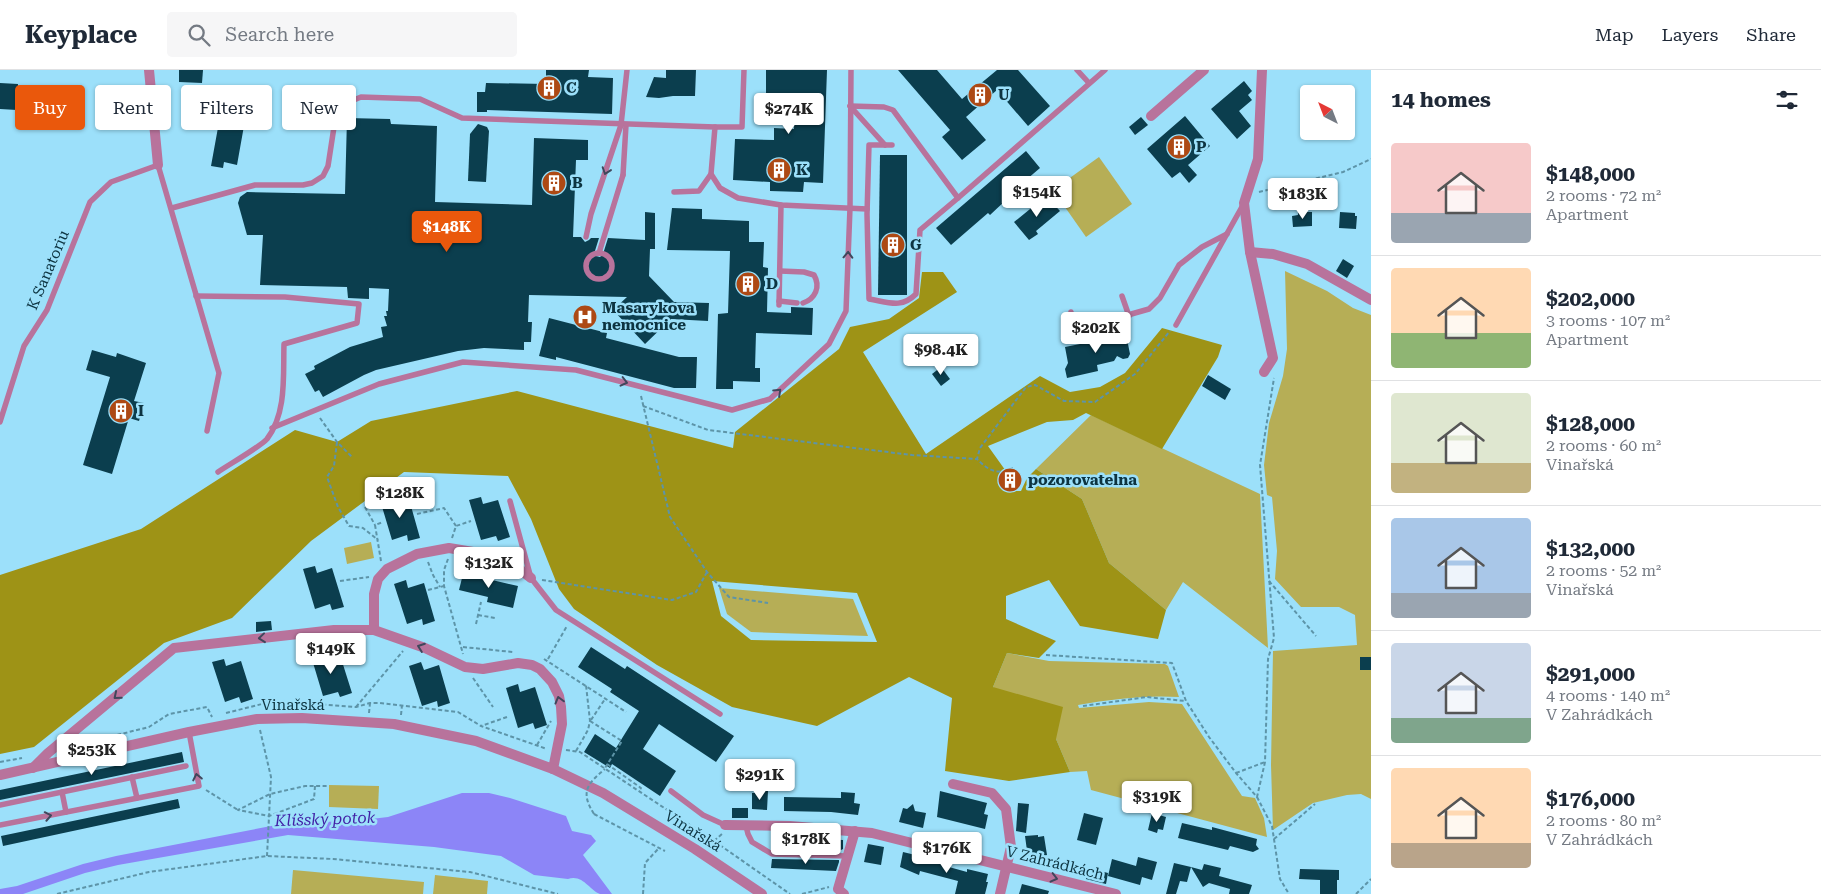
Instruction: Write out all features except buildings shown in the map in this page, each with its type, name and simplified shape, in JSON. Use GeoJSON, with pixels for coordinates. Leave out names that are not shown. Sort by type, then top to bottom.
{"type":"FeatureCollection","features":[{"type":"Feature","properties":{"kind":"street"},"geometry":{"type":"LineString","coordinates":[[148,70],[158,166]]}},
{"type":"Feature","properties":{"kind":"street"},"geometry":{"type":"LineString","coordinates":[[1151,116],[1204,70]]}},
{"type":"Feature","properties":{"kind":"street"},"geometry":{"type":"LineString","coordinates":[[1262,70],[1258,159],[1246,199],[1250,252],[1273,358],[1264,372]]}},
{"type":"Feature","properties":{"kind":"street"},"geometry":{"type":"LineString","coordinates":[[1250,252],[1273,254],[1307,264],[1371,300]]}},
{"type":"Feature","properties":{"kind":"street"},"geometry":{"type":"LineString","coordinates":[[374,630],[374,594],[378,579],[387,569],[416,554],[448,548],[473,552],[512,564],[531,578]]}},
{"type":"Feature","properties":{"kind":"street"},"geometry":{"type":"LineString","coordinates":[[32,769],[48,753],[174,648],[334,630],[374,630],[425,648],[465,667],[483,669],[518,663],[532,665],[540,669],[552,682],[559,696],[561,711],[562,724],[553,768]]}},
{"type":"Feature","properties":{"kind":"street","name":"Vinařská"},"geometry":{"type":"LineString","coordinates":[[0,776],[188,732],[257,719],[302,718],[394,724],[476,741],[553,768],[612,798],[695,849],[762,894]]}},
{"type":"Feature","properties":{"kind":"street"},"geometry":{"type":"LineString","coordinates":[[953,784],[992,793],[1006,810],[1011,847],[1000,894]]}},
{"type":"Feature","properties":{"kind":"street","name":"V Zahrádkách"},"geometry":{"type":"LineString","coordinates":[[724,825],[790,826],[872,832],[1116,894]]}},
{"type":"Feature","properties":{"kind":"street"},"geometry":{"type":"LineString","coordinates":[[844,894],[838,889],[855,831]]}},
{"type":"Feature","properties":{"kind":"lane"},"geometry":{"type":"LineString","coordinates":[[599,253],[605,254],[610,258],[612,267],[609,275],[600,279],[590,275],[587,265],[592,256],[599,253],[623,176],[627,70]]}},
{"type":"Feature","properties":{"kind":"lane"},"geometry":{"type":"LineString","coordinates":[[172,208],[255,185],[303,185],[312,183],[323,176],[328,166],[336,114],[348,102],[361,97],[420,99],[462,118],[624,125],[742,127],[744,70]]}},
{"type":"Feature","properties":{"kind":"lane"},"geometry":{"type":"LineString","coordinates":[[272,428],[379,384],[463,362],[576,370],[732,410],[770,399],[829,344],[846,311],[850,208],[851,70]]}},
{"type":"Feature","properties":{"kind":"lane"},"geometry":{"type":"LineString","coordinates":[[1077,70],[1089,83]]}},
{"type":"Feature","properties":{"kind":"lane"},"geometry":{"type":"LineString","coordinates":[[892,145],[869,145],[867,209],[869,299],[898,304],[909,301],[916,294],[920,230],[1105,70]]}},
{"type":"Feature","properties":{"kind":"lane"},"geometry":{"type":"LineString","coordinates":[[850,106],[885,145]]}},
{"type":"Feature","properties":{"kind":"lane"},"geometry":{"type":"LineString","coordinates":[[850,106],[884,107],[893,110],[958,198]]}},
{"type":"Feature","properties":{"kind":"lane"},"geometry":{"type":"LineString","coordinates":[[586,238],[591,214],[624,125]]}},
{"type":"Feature","properties":{"kind":"lane"},"geometry":{"type":"LineString","coordinates":[[674,192],[699,191],[711,174],[715,127]]}},
{"type":"Feature","properties":{"kind":"lane"},"geometry":{"type":"LineString","coordinates":[[158,166],[172,208],[219,374],[207,431]]}},
{"type":"Feature","properties":{"kind":"lane","name":"K Sanatoriu"},"geometry":{"type":"LineString","coordinates":[[0,422],[24,346],[47,310],[90,202],[111,182],[158,166]]}},
{"type":"Feature","properties":{"kind":"lane"},"geometry":{"type":"LineString","coordinates":[[711,174],[720,188],[738,198],[781,205],[867,209]]}},
{"type":"Feature","properties":{"kind":"lane"},"geometry":{"type":"LineString","coordinates":[[1176,325],[1246,199]]}},
{"type":"Feature","properties":{"kind":"lane"},"geometry":{"type":"LineString","coordinates":[[780,271],[804,272],[814,275],[817,281],[816,292],[812,298],[800,303],[779,303],[781,205]]}},
{"type":"Feature","properties":{"kind":"lane"},"geometry":{"type":"LineString","coordinates":[[1071,312],[1075,330],[1149,309],[1160,298],[1179,265],[1202,247],[1227,234]]}},
{"type":"Feature","properties":{"kind":"lane"},"geometry":{"type":"LineString","coordinates":[[196,296],[285,297],[360,304],[358,323],[284,344],[282,402],[266,440],[218,472]]}},
{"type":"Feature","properties":{"kind":"lane"},"geometry":{"type":"LineString","coordinates":[[1122,296],[1129,316]]}},
{"type":"Feature","properties":{"kind":"lane"},"geometry":{"type":"LineString","coordinates":[[510,501],[531,578],[556,610],[720,714]]}},
{"type":"Feature","properties":{"kind":"lane"},"geometry":{"type":"LineString","coordinates":[[0,826],[199,786],[188,732]]}},
{"type":"Feature","properties":{"kind":"lane"},"geometry":{"type":"LineString","coordinates":[[0,805],[186,766]]}},
{"type":"Feature","properties":{"kind":"lane"},"geometry":{"type":"LineString","coordinates":[[132,777],[137,798]]}},
{"type":"Feature","properties":{"kind":"lane"},"geometry":{"type":"LineString","coordinates":[[62,792],[66,812]]}},
{"type":"Feature","properties":{"kind":"lane","name":"V Zahrádkách"},"geometry":{"type":"LineString","coordinates":[[671,792],[703,815],[724,825]]}},
{"type":"Feature","properties":{"kind":"lane"},"geometry":{"type":"LineString","coordinates":[[746,826],[752,842],[772,854],[847,856]]}},
{"type":"Feature","properties":{"kind":"path"},"geometry":{"type":"LineString","coordinates":[[1246,199],[1343,172],[1371,159]]}},
{"type":"Feature","properties":{"kind":"path"},"geometry":{"type":"LineString","coordinates":[[978,458],[980,448],[1026,387],[1035,385],[1064,401],[1095,402],[1135,374],[1176,325]]}},
{"type":"Feature","properties":{"kind":"path"},"geometry":{"type":"LineString","coordinates":[[1257,797],[1265,762],[1268,659],[1274,638],[1260,465],[1274,381],[1273,358]]}},
{"type":"Feature","properties":{"kind":"path"},"geometry":{"type":"LineString","coordinates":[[638,386],[670,516],[707,572],[729,597],[768,603]]}},
{"type":"Feature","properties":{"kind":"path"},"geometry":{"type":"LineString","coordinates":[[643,406],[708,430],[912,455],[978,458],[986,468],[1003,472],[1013,468]]}},
{"type":"Feature","properties":{"kind":"path"},"geometry":{"type":"LineString","coordinates":[[315,410],[337,442],[353,458]]}},
{"type":"Feature","properties":{"kind":"path"},"geometry":{"type":"LineString","coordinates":[[337,442],[334,466],[327,477],[338,507],[348,526],[363,528],[378,540]]}},
{"type":"Feature","properties":{"kind":"path"},"geometry":{"type":"LineString","coordinates":[[340,581],[382,574],[375,525],[365,507]]}},
{"type":"Feature","properties":{"kind":"path"},"geometry":{"type":"LineString","coordinates":[[417,514],[444,508],[456,526]]}},
{"type":"Feature","properties":{"kind":"path"},"geometry":{"type":"LineString","coordinates":[[456,526],[471,521]]}},
{"type":"Feature","properties":{"kind":"path"},"geometry":{"type":"LineString","coordinates":[[375,525],[383,522]]}},
{"type":"Feature","properties":{"kind":"path"},"geometry":{"type":"LineString","coordinates":[[456,526],[448,548],[448,564],[444,570],[444,586],[462,647],[465,667],[492,707]]}},
{"type":"Feature","properties":{"kind":"path"},"geometry":{"type":"LineString","coordinates":[[425,553],[433,575],[440,587]]}},
{"type":"Feature","properties":{"kind":"path"},"geometry":{"type":"LineString","coordinates":[[531,578],[672,600],[696,592],[707,572]]}},
{"type":"Feature","properties":{"kind":"path"},"geometry":{"type":"LineString","coordinates":[[1269,582],[1316,636]]}},
{"type":"Feature","properties":{"kind":"path"},"geometry":{"type":"LineString","coordinates":[[428,590],[444,586]]}},
{"type":"Feature","properties":{"kind":"path"},"geometry":{"type":"LineString","coordinates":[[476,624],[481,602]]}},
{"type":"Feature","properties":{"kind":"path"},"geometry":{"type":"LineString","coordinates":[[478,615],[495,618]]}},
{"type":"Feature","properties":{"kind":"path"},"geometry":{"type":"LineString","coordinates":[[548,659],[570,619]]}},
{"type":"Feature","properties":{"kind":"path"},"geometry":{"type":"LineString","coordinates":[[410,643],[356,707],[380,702],[458,712],[481,726],[537,745],[557,751],[580,752],[790,894]]}},
{"type":"Feature","properties":{"kind":"path"},"geometry":{"type":"LineString","coordinates":[[1046,655],[1172,663],[1186,701],[1208,737],[1257,797],[1272,826],[1280,879],[1289,894]]}},
{"type":"Feature","properties":{"kind":"path"},"geometry":{"type":"LineString","coordinates":[[576,752],[588,730],[590,721],[586,686]]}},
{"type":"Feature","properties":{"kind":"path"},"geometry":{"type":"LineString","coordinates":[[1083,706],[1147,698],[1186,701]]}},
{"type":"Feature","properties":{"kind":"path"},"geometry":{"type":"LineString","coordinates":[[590,721],[605,699]]}},
{"type":"Feature","properties":{"kind":"path"},"geometry":{"type":"LineString","coordinates":[[537,745],[556,713],[561,711]]}},
{"type":"Feature","properties":{"kind":"path"},"geometry":{"type":"LineString","coordinates":[[481,726],[507,717]]}},
{"type":"Feature","properties":{"kind":"path"},"geometry":{"type":"LineString","coordinates":[[257,719],[271,776],[267,856]]}},
{"type":"Feature","properties":{"kind":"path"},"geometry":{"type":"LineString","coordinates":[[590,721],[622,741],[605,769],[591,780],[586,788],[588,805],[594,814],[665,851]]}},
{"type":"Feature","properties":{"kind":"path"},"geometry":{"type":"LineString","coordinates":[[1236,773],[1265,762]]}},
{"type":"Feature","properties":{"kind":"path"},"geometry":{"type":"LineString","coordinates":[[607,764],[641,788],[639,792]]}},
{"type":"Feature","properties":{"kind":"path"},"geometry":{"type":"LineString","coordinates":[[199,786],[238,810],[270,816],[314,800],[315,786]]}},
{"type":"Feature","properties":{"kind":"path"},"geometry":{"type":"LineString","coordinates":[[238,810],[270,794],[305,786],[329,786]]}},
{"type":"Feature","properties":{"kind":"path"},"geometry":{"type":"LineString","coordinates":[[1274,839],[1315,804]]}},
{"type":"Feature","properties":{"kind":"path"},"geometry":{"type":"LineString","coordinates":[[643,894],[645,863],[659,848]]}},
{"type":"Feature","properties":{"kind":"path"},"geometry":{"type":"LineString","coordinates":[[56,894],[148,872],[267,856],[334,859],[470,872],[558,894]]}},
{"type":"Feature","properties":{"kind":"path"},"geometry":{"type":"LineString","coordinates":[[1356,894],[1371,880]]}},
{"type":"Feature","properties":{"kind":"path"},"geometry":{"type":"LineString","coordinates":[[802,894],[840,884]]}},
{"type":"Feature","properties":{"kind":"shaded area"},"geometry":{"type":"Polygon","coordinates":[[[1099,157],[1132,204],[1086,237],[1053,190],[1099,157]]]}},
{"type":"Feature","properties":{"kind":"shaded area"},"geometry":{"type":"Polygon","coordinates":[[[1285,271],[1327,291],[1353,308],[1371,315],[1371,799],[1361,794],[1347,795],[1313,803],[1273,830],[1271,765],[1273,651],[1357,645],[1355,615],[1339,607],[1301,607],[1275,579],[1277,551],[1272,497],[1267,495],[1264,465],[1269,423],[1283,376],[1287,349],[1285,271]]]}},
{"type":"Feature","properties":{"kind":"shaded area"},"geometry":{"type":"Polygon","coordinates":[[[922,272],[943,272],[957,292],[863,352],[926,454],[1040,376],[1070,392],[1100,387],[1125,373],[1162,328],[1222,345],[1218,357],[1162,449],[1086,413],[1073,420],[1047,422],[988,446],[1008,474],[1003,491],[1021,491],[1027,478],[1036,469],[1082,499],[1109,563],[1166,610],[1158,639],[1080,626],[1049,580],[1006,596],[1006,619],[1056,641],[1039,658],[1007,653],[993,687],[1063,707],[1056,739],[1070,772],[1009,781],[945,771],[952,698],[909,677],[817,726],[732,707],[657,665],[574,609],[559,589],[531,519],[508,476],[404,472],[311,541],[232,618],[164,643],[34,747],[0,754],[0,575],[141,529],[295,430],[337,442],[371,421],[517,391],[733,448],[735,432],[839,349],[850,327],[889,319],[919,298],[922,272]],[[712,581],[721,616],[751,640],[877,642],[857,593],[712,581]]]}},
{"type":"Feature","properties":{"kind":"shaded area"},"geometry":{"type":"Polygon","coordinates":[[[1091,415],[1260,494],[1268,648],[1183,582],[1166,610],[1109,563],[1082,499],[1036,469],[1091,415]]]}},
{"type":"Feature","properties":{"kind":"shaded area"},"geometry":{"type":"Polygon","coordinates":[[[371,542],[374,558],[347,564],[344,548],[371,542]]]}},
{"type":"Feature","properties":{"kind":"shaded area"},"geometry":{"type":"Polygon","coordinates":[[[719,588],[853,599],[868,636],[751,632],[727,614],[719,588]]]}},
{"type":"Feature","properties":{"kind":"shaded area"},"geometry":{"type":"Polygon","coordinates":[[[1007,653],[1049,661],[1165,664],[1168,666],[1179,697],[1116,699],[1078,705],[1079,708],[1149,702],[1182,704],[1242,796],[1255,798],[1264,818],[1267,837],[1091,790],[1087,771],[1070,772],[1056,739],[993,687],[1007,653]]]}},
{"type":"Feature","properties":{"kind":"shaded area"},"geometry":{"type":"Polygon","coordinates":[[[329,785],[379,786],[378,809],[329,807],[329,785]]]}},
{"type":"Feature","properties":{"kind":"shaded area"},"geometry":{"type":"Polygon","coordinates":[[[462,793],[489,793],[566,816],[572,831],[591,835],[596,841],[583,855],[612,894],[600,894],[578,879],[534,875],[501,856],[434,847],[288,835],[118,865],[85,873],[23,894],[0,894],[0,889],[17,886],[83,864],[116,856],[287,823],[354,821],[388,817],[462,793]]]}},
{"type":"Feature","properties":{"kind":"shaded area"},"geometry":{"type":"Polygon","coordinates":[[[293,870],[424,882],[423,894],[291,894],[293,870]]]}},
{"type":"Feature","properties":{"kind":"shaded area"},"geometry":{"type":"Polygon","coordinates":[[[435,875],[488,881],[487,894],[433,894],[435,875]]]}},
{"type":"Feature","properties":{"kind":"place","name":"C"},"geometry":{"type":"Point","coordinates":[549,88]}},
{"type":"Feature","properties":{"kind":"place","name":"U"},"geometry":{"type":"Point","coordinates":[980,95]}},
{"type":"Feature","properties":{"kind":"place","name":"P"},"geometry":{"type":"Point","coordinates":[1179,147]}},
{"type":"Feature","properties":{"kind":"place","name":"K"},"geometry":{"type":"Point","coordinates":[779,170]}},
{"type":"Feature","properties":{"kind":"place","name":"B"},"geometry":{"type":"Point","coordinates":[554,183]}},
{"type":"Feature","properties":{"kind":"place","name":"G"},"geometry":{"type":"Point","coordinates":[893,245]}},
{"type":"Feature","properties":{"kind":"place","name":"D"},"geometry":{"type":"Point","coordinates":[748,284]}},
{"type":"Feature","properties":{"kind":"place","name":"Masarykova nemocnice"},"geometry":{"type":"Point","coordinates":[585,317]}},
{"type":"Feature","properties":{"kind":"place","name":"I"},"geometry":{"type":"Point","coordinates":[121,411]}},
{"type":"Feature","properties":{"kind":"place","name":"pozorovatelna"},"geometry":{"type":"Point","coordinates":[1010,480]}},
{"type":"Feature","properties":{"kind":"water label","name":"Klíšský potok"},"geometry":{"type":"Point","coordinates":[325,819]}}]}
